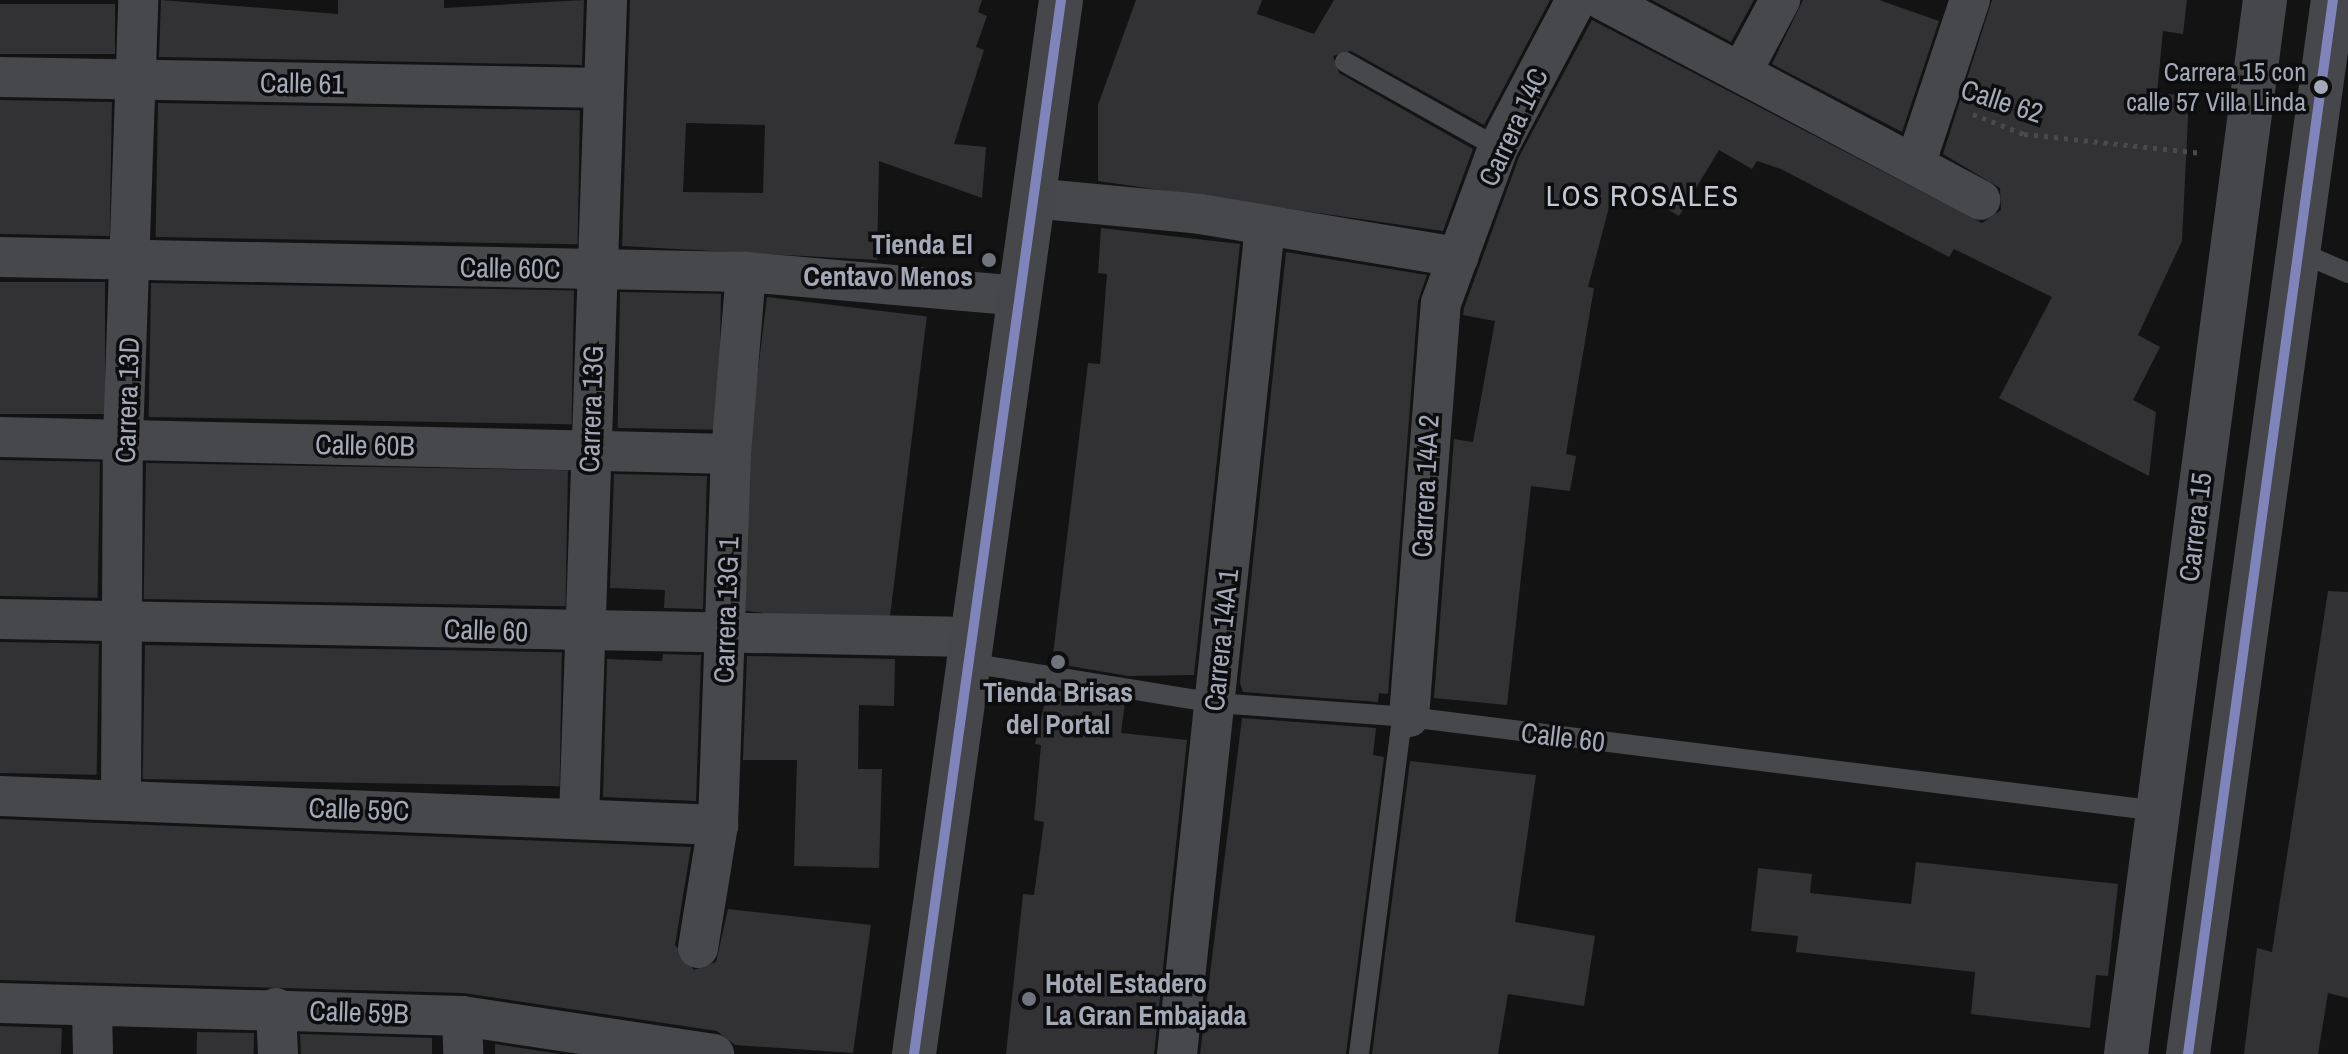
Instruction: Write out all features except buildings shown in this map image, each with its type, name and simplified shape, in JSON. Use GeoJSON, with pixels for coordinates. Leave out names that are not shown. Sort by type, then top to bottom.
{"type":"FeatureCollection","features":[{"type":"Feature","properties":{"kind":"main road"},"geometry":{"type":"LineString","coordinates":[[914,1054],[1061,0]]}},
{"type":"Feature","properties":{"kind":"main road","name":"Carrera 15"},"geometry":{"type":"LineString","coordinates":[[2126,1054],[2265,0]]}},
{"type":"Feature","properties":{"kind":"main road"},"geometry":{"type":"LineString","coordinates":[[2188,1054],[2333,0]]}},
{"type":"Feature","properties":{"kind":"main road"},"geometry":{"type":"LineString","coordinates":[[2233,242],[2299,252]]}},
{"type":"Feature","properties":{"kind":"street","name":"Carrera 13D"},"geometry":{"type":"LineString","coordinates":[[121,799],[125,618],[123,439],[134,259],[138,0]]}},
{"type":"Feature","properties":{"kind":"street","name":"Carrera 13G"},"geometry":{"type":"LineString","coordinates":[[579,819],[588,633],[589,450],[595,270],[607,0]]}},
{"type":"Feature","properties":{"kind":"street","name":"Carrera 14C"},"geometry":{"type":"LineString","coordinates":[[1458,257],[1498,148],[1576,0]]}},
{"type":"Feature","properties":{"kind":"street"},"geometry":{"type":"LineString","coordinates":[[1603,0],[1742,71],[1980,200]]}},
{"type":"Feature","properties":{"kind":"street"},"geometry":{"type":"LineString","coordinates":[[1742,71],[1780,0]]}},
{"type":"Feature","properties":{"kind":"street"},"geometry":{"type":"LineString","coordinates":[[1915,165],[1970,0]]}},
{"type":"Feature","properties":{"kind":"street","name":"Calle 61"},"geometry":{"type":"LineString","coordinates":[[0,77],[603,88]]}},
{"type":"Feature","properties":{"kind":"street"},"geometry":{"type":"LineString","coordinates":[[1032,198],[1265,227],[1458,257]]}},
{"type":"Feature","properties":{"kind":"street","name":"Carrera 14A 1"},"geometry":{"type":"LineString","coordinates":[[1177,1054],[1265,227]]}},
{"type":"Feature","properties":{"kind":"street","name":"Calle 60C"},"geometry":{"type":"LineString","coordinates":[[0,257],[746,272],[1019,296]]}},
{"type":"Feature","properties":{"kind":"street","name":"Carrera 14A 2"},"geometry":{"type":"LineString","coordinates":[[1406,717],[1433,354],[1458,257]]}},
{"type":"Feature","properties":{"kind":"street","name":"Carrera 13G 1"},"geometry":{"type":"LineString","coordinates":[[698,948],[718,825],[731,454],[746,272]]}},
{"type":"Feature","properties":{"kind":"street","name":"Calle 60B"},"geometry":{"type":"LineString","coordinates":[[0,437],[731,454]]}},
{"type":"Feature","properties":{"kind":"street","name":"Calle 60"},"geometry":{"type":"LineString","coordinates":[[0,619],[125,618],[588,633],[725,634],[970,650]]}},
{"type":"Feature","properties":{"kind":"street","name":"Calle 59C"},"geometry":{"type":"LineString","coordinates":[[0,796],[718,825]]}},
{"type":"Feature","properties":{"kind":"street","name":"Calle 59B"},"geometry":{"type":"LineString","coordinates":[[0,1003],[92,1008],[276,1008],[462,1035],[714,1054]]}},
{"type":"Feature","properties":{"kind":"street"},"geometry":{"type":"LineString","coordinates":[[92,1008],[93,1054]]}},
{"type":"Feature","properties":{"kind":"street"},"geometry":{"type":"LineString","coordinates":[[276,1008],[278,1054]]}},
{"type":"Feature","properties":{"kind":"lane"},"geometry":{"type":"LineString","coordinates":[[1345,62],[1498,148]]}},
{"type":"Feature","properties":{"kind":"lane"},"geometry":{"type":"LineString","coordinates":[[2299,252],[2348,273]]}},
{"type":"Feature","properties":{"kind":"lane","name":"Calle 60"},"geometry":{"type":"LineString","coordinates":[[970,650],[1215,703],[1406,717],[2158,811]]}},
{"type":"Feature","properties":{"kind":"lane","name":"Carrera 14A 2"},"geometry":{"type":"LineString","coordinates":[[1359,1054],[1406,717]]}},
{"type":"Feature","properties":{"kind":"path","name":"Calle 62"},"geometry":{"type":"LineString","coordinates":[[1938,101],[2024,134],[2244,157]]}},
{"type":"Feature","properties":{"kind":"transit line"},"geometry":{"type":"LineString","coordinates":[[914,1054],[1061,0]]}},
{"type":"Feature","properties":{"kind":"transit line"},"geometry":{"type":"LineString","coordinates":[[2188,1054],[2333,0]]}},
{"type":"Feature","properties":{"kind":"place","name":"Carrera 15 con calle 57 Villa Linda"},"geometry":{"type":"Point","coordinates":[2321,87]}},
{"type":"Feature","properties":{"kind":"place","name":"Tienda El Centavo Menos"},"geometry":{"type":"Point","coordinates":[989,260]}},
{"type":"Feature","properties":{"kind":"place","name":"Tienda Brisas del Portal"},"geometry":{"type":"Point","coordinates":[1058,662]}},
{"type":"Feature","properties":{"kind":"place","name":"Hotel Estadero La Gran Embajada"},"geometry":{"type":"Point","coordinates":[1029,999]}},
{"type":"Feature","properties":{"kind":"district","name":"LOS ROSALES"},"geometry":{"type":"Point","coordinates":[1643,195]}}]}
